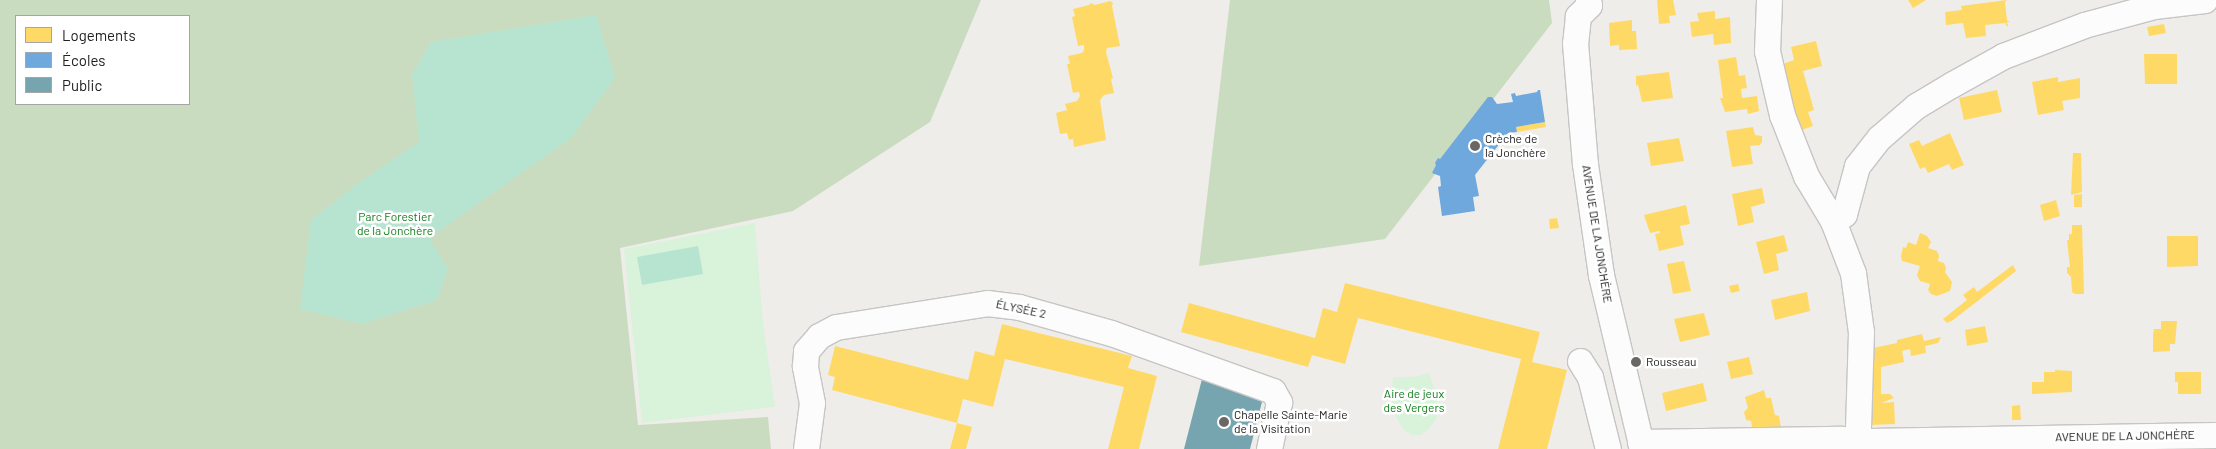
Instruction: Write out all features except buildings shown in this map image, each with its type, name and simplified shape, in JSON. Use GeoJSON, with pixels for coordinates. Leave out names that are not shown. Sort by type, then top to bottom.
{"type":"FeatureCollection","features":[{"type":"Feature","properties":{"kind":"street"},"geometry":{"type":"LineString","coordinates":[[1769,0],[1767,51],[1782,115],[1806,176],[1833,221],[1853,273],[1861,332],[1858,428],[1855,444]]}},
{"type":"Feature","properties":{"kind":"street"},"geometry":{"type":"LineString","coordinates":[[2125,0],[2154,6]]}},
{"type":"Feature","properties":{"kind":"street"},"geometry":{"type":"LineString","coordinates":[[1833,221],[1844,214],[1858,166],[1879,138],[1916,106],[2003,56],[2102,10],[2205,0]]}},
{"type":"Feature","properties":{"kind":"street","name":"AVENUE DE LA JONCHÈRE"},"geometry":{"type":"LineString","coordinates":[[1577,5],[1575,43],[1585,164],[1601,275],[1641,445],[1855,444],[2216,434]]}},
{"type":"Feature","properties":{"kind":"street","name":"ÉLYSÉE 2"},"geometry":{"type":"LineString","coordinates":[[806,449],[812,403],[804,366],[806,351],[819,336],[836,327],[987,303],[1019,306],[1111,333],[1273,391],[1279,402],[1270,449]]}},
{"type":"Feature","properties":{"kind":"street"},"geometry":{"type":"LineString","coordinates":[[1580,361],[1590,376],[1608,449]]}},
{"type":"Feature","properties":{"kind":"green space","name":"Parc Forestier de la Jonchère"},"geometry":{"type":"Polygon","coordinates":[[[0,0],[981,0],[930,122],[793,211],[620,248],[638,425],[768,417],[771,449],[0,449],[0,0]]]}},
{"type":"Feature","properties":{"kind":"green space"},"geometry":{"type":"Polygon","coordinates":[[[1230,0],[1549,0],[1552,23],[1385,239],[1199,266],[1230,0]]]}},
{"type":"Feature","properties":{"kind":"green space"},"geometry":{"type":"Polygon","coordinates":[[[596,15],[615,78],[571,138],[429,238],[448,269],[437,300],[362,324],[300,309],[311,220],[361,181],[419,142],[412,75],[431,42],[596,15]]]}},
{"type":"Feature","properties":{"kind":"green space"},"geometry":{"type":"Polygon","coordinates":[[[755,223],[763,323],[775,407],[642,423],[624,249],[755,223]]]}},
{"type":"Feature","properties":{"kind":"green space"},"geometry":{"type":"Polygon","coordinates":[[[698,246],[703,274],[642,285],[637,257],[698,246]]]}},
{"type":"Feature","properties":{"kind":"green space","name":"Aire de jeux des Vergers"},"geometry":{"type":"Polygon","coordinates":[[[1429,373],[1437,397],[1437,418],[1429,429],[1421,435],[1412,435],[1403,429],[1396,417],[1391,398],[1393,377],[1412,377],[1429,373]]]}},
{"type":"Feature","properties":{"kind":"place","name":"Crèche de la Jonchère"},"geometry":{"type":"Point","coordinates":[1475,146]}},
{"type":"Feature","properties":{"kind":"place","name":"Rousseau"},"geometry":{"type":"Point","coordinates":[1636,362]}},
{"type":"Feature","properties":{"kind":"place","name":"Chapelle Sainte-Marie de la Visitation"},"geometry":{"type":"Point","coordinates":[1224,422]}}]}
